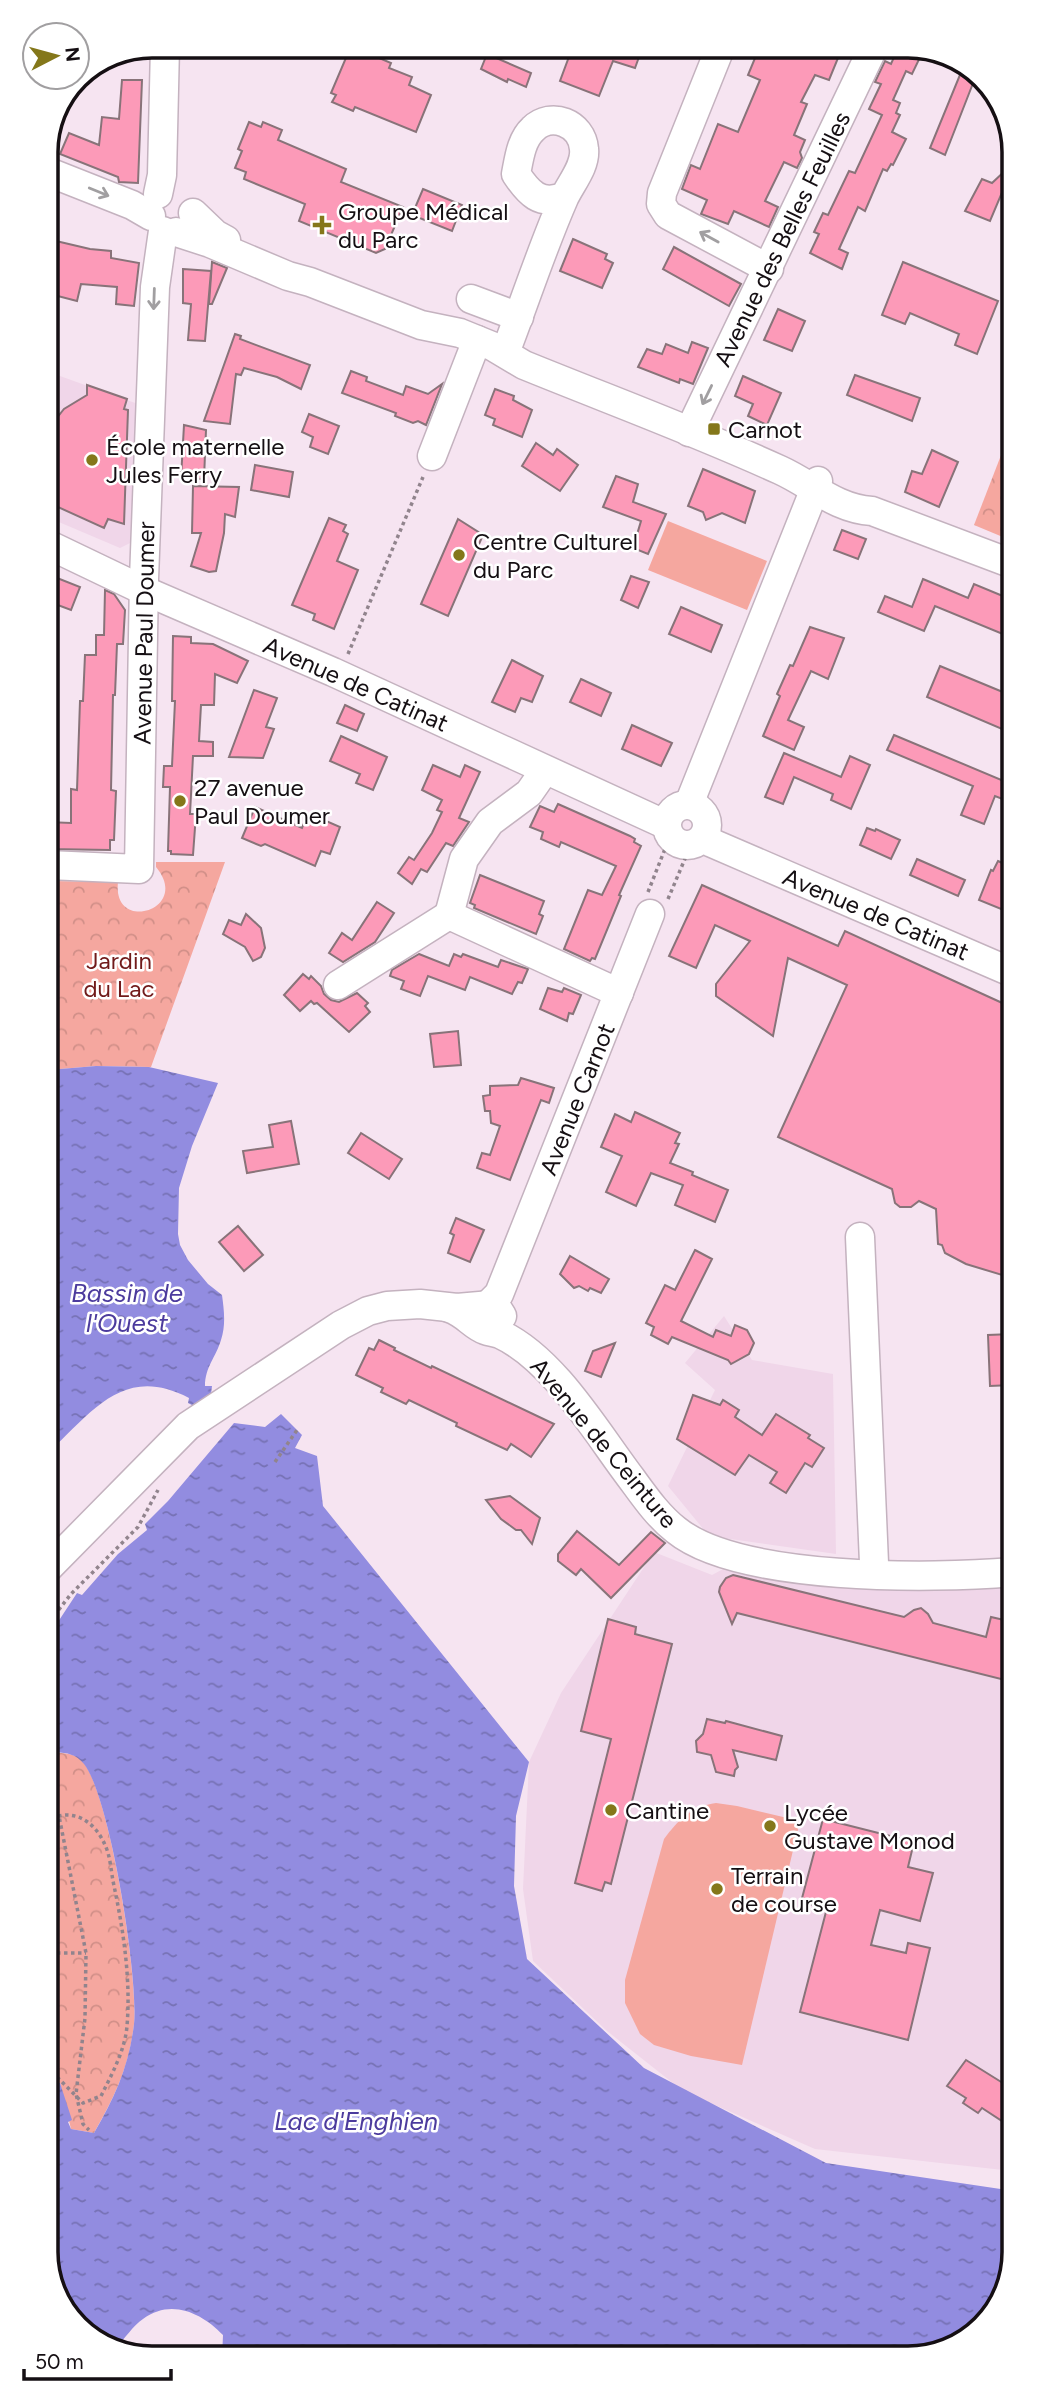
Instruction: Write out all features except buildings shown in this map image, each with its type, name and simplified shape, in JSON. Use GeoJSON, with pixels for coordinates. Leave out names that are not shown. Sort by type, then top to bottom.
{"type":"FeatureCollection","features":[{"type":"Feature","properties":{"kind":"street","name":"Avenue Paul Doumer"},"geometry":{"type":"LineString","coordinates":[[58,865],[139,869],[143,590],[155,287],[168,217],[162,175],[165,58]]}},
{"type":"Feature","properties":{"kind":"street"},"geometry":{"type":"LineString","coordinates":[[716,58],[662,193],[661,204],[668,215],[769,270]]}},
{"type":"Feature","properties":{"kind":"street","name":"Avenue des Belles Feuilles"},"geometry":{"type":"LineString","coordinates":[[689,432],[868,58]]}},
{"type":"Feature","properties":{"kind":"street"},"geometry":{"type":"LineString","coordinates":[[58,177],[168,217],[210,243],[288,276],[421,325],[431,332],[474,345],[509,364],[515,359],[519,317],[565,196]]}},
{"type":"Feature","properties":{"kind":"street"},"geometry":{"type":"LineString","coordinates":[[471,299],[519,317]]}},
{"type":"Feature","properties":{"kind":"street"},"geometry":{"type":"LineString","coordinates":[[432,456],[474,345]]}},
{"type":"Feature","properties":{"kind":"street"},"geometry":{"type":"LineString","coordinates":[[515,359],[817,486],[862,499],[872,510],[1002,560]]}},
{"type":"Feature","properties":{"kind":"street"},"geometry":{"type":"LineString","coordinates":[[682,836],[707,822],[698,807],[689,804],[817,486]]}},
{"type":"Feature","properties":{"kind":"street","name":"Avenue de Catinat"},"geometry":{"type":"LineString","coordinates":[[58,549],[143,590],[340,675],[545,769],[660,822],[682,836],[712,843],[1002,968]]}},
{"type":"Feature","properties":{"kind":"street"},"geometry":{"type":"LineString","coordinates":[[338,985],[449,915],[464,859],[490,822],[530,793],[545,769]]}},
{"type":"Feature","properties":{"kind":"street","name":"Avenue Carnot"},"geometry":{"type":"LineString","coordinates":[[493,1313],[650,914]]}},
{"type":"Feature","properties":{"kind":"street"},"geometry":{"type":"LineString","coordinates":[[449,915],[619,993]]}},
{"type":"Feature","properties":{"kind":"street"},"geometry":{"type":"LineString","coordinates":[[860,1237],[874,1563]]}},
{"type":"Feature","properties":{"kind":"street"},"geometry":{"type":"LineString","coordinates":[[58,1558],[178,1435],[210,1410],[357,1316],[377,1308],[408,1304],[493,1313]]}},
{"type":"Feature","properties":{"kind":"street","name":"Avenue de Ceinture"},"geometry":{"type":"LineString","coordinates":[[493,1313],[547,1358],[563,1376],[663,1508],[682,1525],[713,1541],[748,1551],[826,1562],[1002,1562]]}},
{"type":"Feature","properties":{"kind":"street","name":"Avenue de Ceinture"},"geometry":{"type":"LineString","coordinates":[[493,1313],[507,1338],[544,1368],[570,1396],[653,1507],[677,1531],[709,1549],[764,1563],[844,1573],[940,1575],[1002,1572]]}},
{"type":"Feature","properties":{"kind":"path"},"geometry":{"type":"LineString","coordinates":[[340,675],[432,456]]}},
{"type":"Feature","properties":{"kind":"path"},"geometry":{"type":"LineString","coordinates":[[682,836],[687,856],[664,909],[650,914],[645,907],[645,901],[682,836]]}},
{"type":"Feature","properties":{"kind":"path"},"geometry":{"type":"LineString","coordinates":[[275,1462],[297,1430]]}},
{"type":"Feature","properties":{"kind":"path"},"geometry":{"type":"LineString","coordinates":[[58,1611],[71,1594],[138,1527],[159,1486]]}},
{"type":"Feature","properties":{"kind":"path"},"geometry":{"type":"LineString","coordinates":[[58,2079],[76,2094],[83,2103],[101,2096],[114,2070],[127,2026],[126,1969],[121,1922],[106,1847],[98,1832],[79,1816],[67,1814],[59,1816],[86,1953],[85,2018],[76,2094],[83,2124],[89,2130]]}},
{"type":"Feature","properties":{"kind":"path"},"geometry":{"type":"LineString","coordinates":[[58,1953],[86,1953]]}},
{"type":"Feature","properties":{"kind":"shaded area","name":"École maternelle Jules Ferry"},"geometry":{"type":"Polygon","coordinates":[[[58,375],[138,404],[136,540],[120,548],[58,522],[58,375]]]}},
{"type":"Feature","properties":{"kind":"shaded area"},"geometry":{"type":"Polygon","coordinates":[[[724,1316],[752,1360],[833,1374],[836,1554],[709,1536],[668,1486],[715,1390],[685,1363],[724,1316]]]}},
{"type":"Feature","properties":{"kind":"shaded area","name":"Lycée Gustave Monod"},"geometry":{"type":"Polygon","coordinates":[[[654,1552],[712,1575],[725,1568],[820,1585],[902,1590],[1002,1585],[1002,2170],[815,2149],[683,2091],[607,2031],[533,1961],[523,1889],[529,1762],[561,1693],[654,1552]]]}},
{"type":"Feature","properties":{"kind":"green space"},"geometry":{"type":"Polygon","coordinates":[[[1002,453],[1002,537],[974,525],[1002,453]]]}},
{"type":"Feature","properties":{"kind":"green space"},"geometry":{"type":"Polygon","coordinates":[[[668,521],[767,561],[747,610],[648,570],[668,521]]]}},
{"type":"Feature","properties":{"kind":"green space","name":"Jardin du Lac"},"geometry":{"type":"Polygon","coordinates":[[[156,862],[225,862],[151,1067],[96,1066],[58,1069],[58,881],[118,882],[119,898],[126,908],[148,910],[158,904],[164,895],[164,882],[156,862]]]}},
{"type":"Feature","properties":{"kind":"green space"},"geometry":{"type":"Polygon","coordinates":[[[58,1752],[78,1757],[94,1782],[113,1849],[121,1890],[134,2002],[134,2024],[125,2068],[115,2094],[94,2133],[71,2129],[60,2083],[58,1752]]]}},
{"type":"Feature","properties":{"kind":"green space","name":"Terrain de course"},"geometry":{"type":"Polygon","coordinates":[[[716,1803],[800,1821],[742,2065],[691,2056],[654,2045],[640,2034],[625,2003],[625,1980],[664,1839],[686,1815],[700,1807],[716,1803]]]}},
{"type":"Feature","properties":{"kind":"water","name":"Bassin de l'Ouest"},"geometry":{"type":"Polygon","coordinates":[[[96,1066],[149,1067],[218,1083],[192,1146],[179,1188],[178,1234],[188,1260],[208,1284],[222,1295],[224,1329],[205,1379],[205,1386],[212,1386],[211,1394],[194,1406],[188,1403],[189,1398],[166,1389],[146,1386],[128,1389],[95,1408],[58,1443],[58,1069],[96,1066]]]}},
{"type":"Feature","properties":{"kind":"water","name":"Lac d'Enghien"},"geometry":{"type":"Polygon","coordinates":[[[281,1414],[302,1435],[295,1448],[317,1456],[323,1506],[529,1762],[516,1816],[514,1886],[527,1959],[644,2068],[826,2163],[1002,2189],[1002,2252],[997,2282],[986,2304],[965,2327],[938,2341],[908,2346],[223,2346],[223,2335],[215,2327],[186,2311],[175,2309],[154,2313],[143,2319],[122,2341],[105,2334],[85,2319],[67,2294],[59,2264],[58,2083],[72,2120],[68,2122],[71,2129],[94,2133],[115,2094],[125,2067],[132,2039],[134,2001],[121,1890],[103,1812],[94,1783],[84,1764],[75,1756],[58,1752],[58,1622],[77,1593],[82,1595],[118,1554],[147,1530],[145,1524],[234,1423],[265,1427],[281,1414]]]}},
{"type":"Feature","properties":{"kind":"place","name":"Groupe Médical du Parc"},"geometry":{"type":"Point","coordinates":[322,225]}},
{"type":"Feature","properties":{"kind":"place","name":"Carnot"},"geometry":{"type":"Point","coordinates":[714,429]}},
{"type":"Feature","properties":{"kind":"place","name":"École maternelle Jules Ferry"},"geometry":{"type":"Point","coordinates":[92,460]}},
{"type":"Feature","properties":{"kind":"place","name":"Centre Culturel du Parc"},"geometry":{"type":"Point","coordinates":[459,555]}},
{"type":"Feature","properties":{"kind":"place","name":"27 avenue Paul Doumer"},"geometry":{"type":"Point","coordinates":[180,801]}},
{"type":"Feature","properties":{"kind":"place","name":"Cantine"},"geometry":{"type":"Point","coordinates":[611,1810]}},
{"type":"Feature","properties":{"kind":"place","name":"Lycée Gustave Monod"},"geometry":{"type":"Point","coordinates":[770,1826]}},
{"type":"Feature","properties":{"kind":"place","name":"Terrain de course"},"geometry":{"type":"Point","coordinates":[717,1889]}}]}
